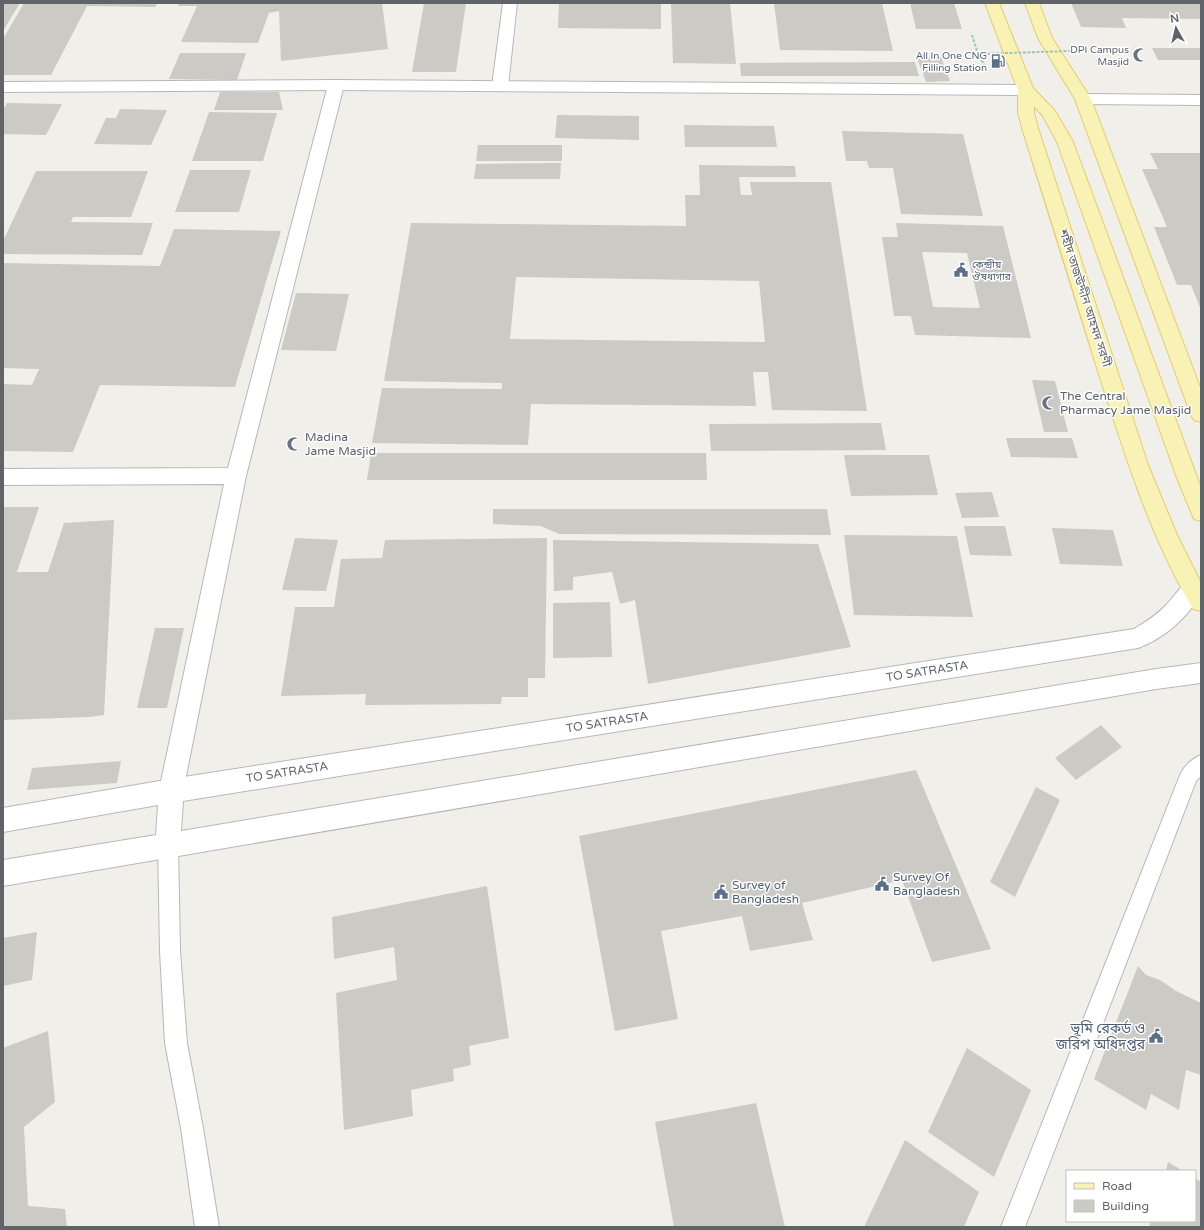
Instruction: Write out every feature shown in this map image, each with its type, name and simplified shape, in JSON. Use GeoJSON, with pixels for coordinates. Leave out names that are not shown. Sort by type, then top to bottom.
{"type":"FeatureCollection","features":[{"type":"Feature","properties":{"kind":"main road","name":"শহীদ তাজউদ্দীন আহমদ সরণী"},"geometry":{"type":"LineString","coordinates":[[992,3],[1026,90],[1026,114],[1030,128],[1138,465],[1158,516],[1198,586]]}},
{"type":"Feature","properties":{"kind":"main road"},"geometry":{"type":"LineString","coordinates":[[1032,3],[1045,38],[1083,99],[1201,415]]}},
{"type":"Feature","properties":{"kind":"main road"},"geometry":{"type":"LineString","coordinates":[[1026,90],[1050,114],[1065,142],[1201,513]]}},
{"type":"Feature","properties":{"kind":"street"},"geometry":{"type":"LineString","coordinates":[[500,86],[510,3]]}},
{"type":"Feature","properties":{"kind":"street"},"geometry":{"type":"LineString","coordinates":[[168,845],[171,791],[236,476],[336,85]]}},
{"type":"Feature","properties":{"kind":"street"},"geometry":{"type":"LineString","coordinates":[[3,87],[336,85],[1026,90]]}},
{"type":"Feature","properties":{"kind":"street"},"geometry":{"type":"LineString","coordinates":[[1083,99],[1201,100]]}},
{"type":"Feature","properties":{"kind":"street"},"geometry":{"type":"LineString","coordinates":[[3,477],[236,476]]}},
{"type":"Feature","properties":{"kind":"street","name":"TO SATRASTA"},"geometry":{"type":"LineString","coordinates":[[3,820],[171,791],[1138,638],[1169,618],[1198,586]]}},
{"type":"Feature","properties":{"kind":"street"},"geometry":{"type":"LineString","coordinates":[[3,873],[1140,681],[1201,673]]}},
{"type":"Feature","properties":{"kind":"lane"},"geometry":{"type":"LineString","coordinates":[[1013,1227],[1189,775],[1201,764]]}},
{"type":"Feature","properties":{"kind":"lane"},"geometry":{"type":"LineString","coordinates":[[168,845],[170,951],[176,1043],[192,1128],[207,1227]]}},
{"type":"Feature","properties":{"kind":"path"},"geometry":{"type":"LineString","coordinates":[[972,35],[978,54],[987,70]]}},
{"type":"Feature","properties":{"kind":"path"},"geometry":{"type":"LineString","coordinates":[[978,54],[1070,51]]}},
{"type":"Feature","properties":{"kind":"building"},"geometry":{"type":"Polygon","coordinates":[[[3,3],[20,3],[3,31],[3,3]]]}},
{"type":"Feature","properties":{"kind":"building"},"geometry":{"type":"Polygon","coordinates":[[[24,3],[157,3],[155,7],[87,6],[51,75],[3,75],[3,39],[24,3]]]}},
{"type":"Feature","properties":{"kind":"building"},"geometry":{"type":"Polygon","coordinates":[[[179,3],[382,3],[388,49],[281,61],[279,11],[269,13],[258,43],[181,42],[197,6],[178,6],[179,3]]]}},
{"type":"Feature","properties":{"kind":"building"},"geometry":{"type":"Polygon","coordinates":[[[424,3],[466,3],[456,72],[412,72],[424,3]]]}},
{"type":"Feature","properties":{"kind":"building"},"geometry":{"type":"Polygon","coordinates":[[[559,3],[661,3],[661,29],[558,28],[559,3]]]}},
{"type":"Feature","properties":{"kind":"building"},"geometry":{"type":"Polygon","coordinates":[[[671,3],[730,3],[736,64],[673,63],[671,3]]]}},
{"type":"Feature","properties":{"kind":"building"},"geometry":{"type":"Polygon","coordinates":[[[774,3],[882,3],[893,51],[780,50],[774,3]]]}},
{"type":"Feature","properties":{"kind":"building"},"geometry":{"type":"Polygon","coordinates":[[[910,3],[954,3],[962,29],[916,29],[910,3]]]}},
{"type":"Feature","properties":{"kind":"building"},"geometry":{"type":"Polygon","coordinates":[[[1071,3],[1201,3],[1201,19],[1122,18],[1126,28],[1081,27],[1071,3]]]}},
{"type":"Feature","properties":{"kind":"building"},"geometry":{"type":"Polygon","coordinates":[[[1152,48],[1201,48],[1201,60],[1158,60],[1152,48]]]}},
{"type":"Feature","properties":{"kind":"building"},"geometry":{"type":"Polygon","coordinates":[[[180,53],[246,53],[237,80],[169,79],[180,53]]]}},
{"type":"Feature","properties":{"kind":"building"},"geometry":{"type":"Polygon","coordinates":[[[941,57],[950,81],[926,82],[917,58],[941,57]]]}},
{"type":"Feature","properties":{"kind":"building"},"geometry":{"type":"Polygon","coordinates":[[[915,62],[919,76],[741,76],[740,63],[915,62]]]}},
{"type":"Feature","properties":{"kind":"building"},"geometry":{"type":"Polygon","coordinates":[[[220,92],[279,92],[283,110],[214,110],[220,92]]]}},
{"type":"Feature","properties":{"kind":"building"},"geometry":{"type":"Polygon","coordinates":[[[7,103],[62,104],[46,135],[3,134],[3,110],[7,103]]]}},
{"type":"Feature","properties":{"kind":"building"},"geometry":{"type":"Polygon","coordinates":[[[120,109],[167,110],[151,145],[94,144],[106,118],[116,118],[120,109]]]}},
{"type":"Feature","properties":{"kind":"building"},"geometry":{"type":"Polygon","coordinates":[[[209,112],[277,113],[263,161],[192,161],[209,112]]]}},
{"type":"Feature","properties":{"kind":"building"},"geometry":{"type":"Polygon","coordinates":[[[557,115],[639,116],[639,140],[555,138],[557,115]]]}},
{"type":"Feature","properties":{"kind":"building"},"geometry":{"type":"Polygon","coordinates":[[[684,125],[774,126],[777,147],[685,147],[684,125]]]}},
{"type":"Feature","properties":{"kind":"building"},"geometry":{"type":"Polygon","coordinates":[[[842,131],[963,134],[983,216],[901,214],[893,168],[869,168],[867,161],[846,161],[842,131]]]}},
{"type":"Feature","properties":{"kind":"building"},"geometry":{"type":"Polygon","coordinates":[[[478,145],[562,145],[562,161],[476,161],[478,145]]]}},
{"type":"Feature","properties":{"kind":"building"},"geometry":{"type":"Polygon","coordinates":[[[1150,153],[1201,153],[1201,310],[1191,285],[1177,285],[1154,227],[1167,227],[1142,169],[1158,169],[1150,153]]]}},
{"type":"Feature","properties":{"kind":"building"},"geometry":{"type":"Polygon","coordinates":[[[561,163],[560,179],[474,179],[476,164],[561,163]]]}},
{"type":"Feature","properties":{"kind":"building"},"geometry":{"type":"Polygon","coordinates":[[[699,165],[795,166],[796,177],[739,177],[741,195],[752,195],[750,182],[831,182],[867,411],[772,410],[768,372],[753,372],[756,406],[531,404],[528,445],[372,443],[382,388],[502,389],[502,383],[384,381],[411,223],[686,226],[685,195],[700,195],[699,165]],[[516,277],[510,339],[765,342],[759,281],[516,277]]]}},
{"type":"Feature","properties":{"kind":"building"},"geometry":{"type":"Polygon","coordinates":[[[190,170],[251,170],[239,212],[175,212],[190,170]]]}},
{"type":"Feature","properties":{"kind":"building"},"geometry":{"type":"Polygon","coordinates":[[[36,171],[148,171],[131,217],[73,217],[71,222],[153,223],[142,255],[3,254],[3,241],[36,171]]]}},
{"type":"Feature","properties":{"kind":"building"},"geometry":{"type":"Polygon","coordinates":[[[896,223],[1003,226],[1031,338],[915,335],[911,316],[894,316],[882,237],[898,237],[896,223]],[[922,252],[933,307],[980,308],[967,253],[922,252]]]}},
{"type":"Feature","properties":{"kind":"building"},"geometry":{"type":"Polygon","coordinates":[[[174,229],[281,231],[235,387],[100,385],[73,452],[3,451],[3,384],[32,385],[39,369],[3,368],[3,263],[160,266],[174,229]]]}},
{"type":"Feature","properties":{"kind":"building"},"geometry":{"type":"Polygon","coordinates":[[[296,293],[349,294],[336,351],[281,350],[296,293]]]}},
{"type":"Feature","properties":{"kind":"building"},"geometry":{"type":"Polygon","coordinates":[[[1032,380],[1055,381],[1068,432],[1044,432],[1032,380]]]}},
{"type":"Feature","properties":{"kind":"building"},"geometry":{"type":"Polygon","coordinates":[[[881,423],[886,450],[711,451],[709,424],[881,423]]]}},
{"type":"Feature","properties":{"kind":"building"},"geometry":{"type":"Polygon","coordinates":[[[1006,438],[1072,438],[1078,458],[1011,457],[1006,438]]]}},
{"type":"Feature","properties":{"kind":"building"},"geometry":{"type":"Polygon","coordinates":[[[371,453],[706,453],[707,480],[367,480],[371,453]]]}},
{"type":"Feature","properties":{"kind":"building"},"geometry":{"type":"Polygon","coordinates":[[[844,455],[929,455],[938,495],[851,496],[844,455]]]}},
{"type":"Feature","properties":{"kind":"building"},"geometry":{"type":"Polygon","coordinates":[[[992,492],[999,517],[962,518],[955,493],[992,492]]]}},
{"type":"Feature","properties":{"kind":"building"},"geometry":{"type":"Polygon","coordinates":[[[3,507],[39,507],[17,572],[48,572],[64,523],[114,520],[104,715],[89,717],[3,720],[3,507]]]}},
{"type":"Feature","properties":{"kind":"building"},"geometry":{"type":"Polygon","coordinates":[[[493,509],[827,509],[831,535],[559,534],[541,526],[493,524],[493,509]]]}},
{"type":"Feature","properties":{"kind":"building"},"geometry":{"type":"Polygon","coordinates":[[[964,526],[1005,526],[1012,556],[970,555],[964,526]]]}},
{"type":"Feature","properties":{"kind":"building"},"geometry":{"type":"Polygon","coordinates":[[[1052,528],[1113,530],[1123,566],[1060,564],[1052,528]]]}},
{"type":"Feature","properties":{"kind":"building"},"geometry":{"type":"Polygon","coordinates":[[[844,535],[957,536],[973,617],[854,615],[844,535]]]}},
{"type":"Feature","properties":{"kind":"building"},"geometry":{"type":"Polygon","coordinates":[[[295,538],[338,540],[326,591],[282,590],[295,538]]]}},
{"type":"Feature","properties":{"kind":"building"},"geometry":{"type":"Polygon","coordinates":[[[547,538],[545,678],[528,678],[528,697],[502,697],[501,704],[365,705],[366,694],[281,696],[295,607],[334,607],[341,559],[382,558],[385,540],[547,538]]]}},
{"type":"Feature","properties":{"kind":"building"},"geometry":{"type":"Polygon","coordinates":[[[553,540],[818,544],[851,647],[648,684],[635,600],[620,604],[612,572],[573,577],[573,590],[554,591],[553,540]]]}},
{"type":"Feature","properties":{"kind":"building"},"geometry":{"type":"Polygon","coordinates":[[[610,602],[612,657],[553,658],[553,603],[610,602]]]}},
{"type":"Feature","properties":{"kind":"building"},"geometry":{"type":"Polygon","coordinates":[[[155,628],[184,628],[167,708],[137,708],[155,628]]]}},
{"type":"Feature","properties":{"kind":"building"},"geometry":{"type":"Polygon","coordinates":[[[1101,725],[1122,747],[1076,780],[1055,758],[1101,725]]]}},
{"type":"Feature","properties":{"kind":"building"},"geometry":{"type":"Polygon","coordinates":[[[121,761],[117,783],[27,790],[32,768],[121,761]]]}},
{"type":"Feature","properties":{"kind":"building","name":"Survey of Bangladesh"},"geometry":{"type":"Polygon","coordinates":[[[916,770],[991,949],[932,962],[902,880],[802,903],[813,940],[750,951],[742,916],[661,931],[678,1019],[615,1031],[579,836],[916,770]]]}},
{"type":"Feature","properties":{"kind":"building"},"geometry":{"type":"Polygon","coordinates":[[[1036,787],[1060,800],[1015,897],[990,882],[1036,787]]]}},
{"type":"Feature","properties":{"kind":"building"},"geometry":{"type":"Polygon","coordinates":[[[487,886],[509,1038],[469,1046],[471,1065],[453,1069],[454,1081],[411,1090],[413,1116],[344,1130],[336,993],[397,980],[394,947],[334,959],[332,917],[487,886]]]}},
{"type":"Feature","properties":{"kind":"building"},"geometry":{"type":"Polygon","coordinates":[[[37,932],[32,980],[3,986],[3,938],[37,932]]]}},
{"type":"Feature","properties":{"kind":"building","name":"ভূমি রেকর্ড ও জরিপ অধিদপ্তর"},"geometry":{"type":"Polygon","coordinates":[[[1138,966],[1146,975],[1160,980],[1176,991],[1201,1003],[1201,1075],[1186,1070],[1179,1110],[1151,1094],[1146,1110],[1094,1079],[1138,966]]]}},
{"type":"Feature","properties":{"kind":"building"},"geometry":{"type":"Polygon","coordinates":[[[48,1031],[55,1102],[24,1127],[28,1206],[65,1209],[67,1227],[3,1227],[3,1048],[48,1031]]]}},
{"type":"Feature","properties":{"kind":"building"},"geometry":{"type":"Polygon","coordinates":[[[967,1048],[1031,1090],[994,1177],[928,1132],[967,1048]]]}},
{"type":"Feature","properties":{"kind":"building"},"geometry":{"type":"Polygon","coordinates":[[[756,1103],[785,1227],[674,1227],[655,1122],[756,1103]]]}},
{"type":"Feature","properties":{"kind":"building"},"geometry":{"type":"Polygon","coordinates":[[[905,1140],[979,1192],[964,1227],[864,1227],[905,1140]]]}},
{"type":"Feature","properties":{"kind":"building"},"geometry":{"type":"Polygon","coordinates":[[[1168,1162],[1181,1170],[1166,1170],[1168,1162]]]}},
{"type":"Feature","properties":{"kind":"building"},"geometry":{"type":"Polygon","coordinates":[[[1196,1179],[1201,1182],[1201,1227],[1149,1227],[1151,1222],[1196,1222],[1196,1179]]]}},
{"type":"Feature","properties":{"kind":"place","name":"DPI Campus Masjid"},"geometry":{"type":"Point","coordinates":[1140,55]}},
{"type":"Feature","properties":{"kind":"place","name":"All In One CNG Filling Station"},"geometry":{"type":"Point","coordinates":[998,61]}},
{"type":"Feature","properties":{"kind":"place","name":"কেন্দ্রীয় ঔষধাগার"},"geometry":{"type":"Point","coordinates":[961,270]}},
{"type":"Feature","properties":{"kind":"place","name":"The Central Pharmacy Jame Masjid"},"geometry":{"type":"Point","coordinates":[1049,403]}},
{"type":"Feature","properties":{"kind":"place","name":"Madina Jame Masjid"},"geometry":{"type":"Point","coordinates":[294,444]}},
{"type":"Feature","properties":{"kind":"place","name":"Survey Of Bangladesh"},"geometry":{"type":"Point","coordinates":[882,884]}},
{"type":"Feature","properties":{"kind":"place","name":"Survey of Bangladesh"},"geometry":{"type":"Point","coordinates":[721,892]}},
{"type":"Feature","properties":{"kind":"place","name":"ভূমি রেকর্ড ও জরিপ অধিদপ্তর"},"geometry":{"type":"Point","coordinates":[1156,1036]}}]}
